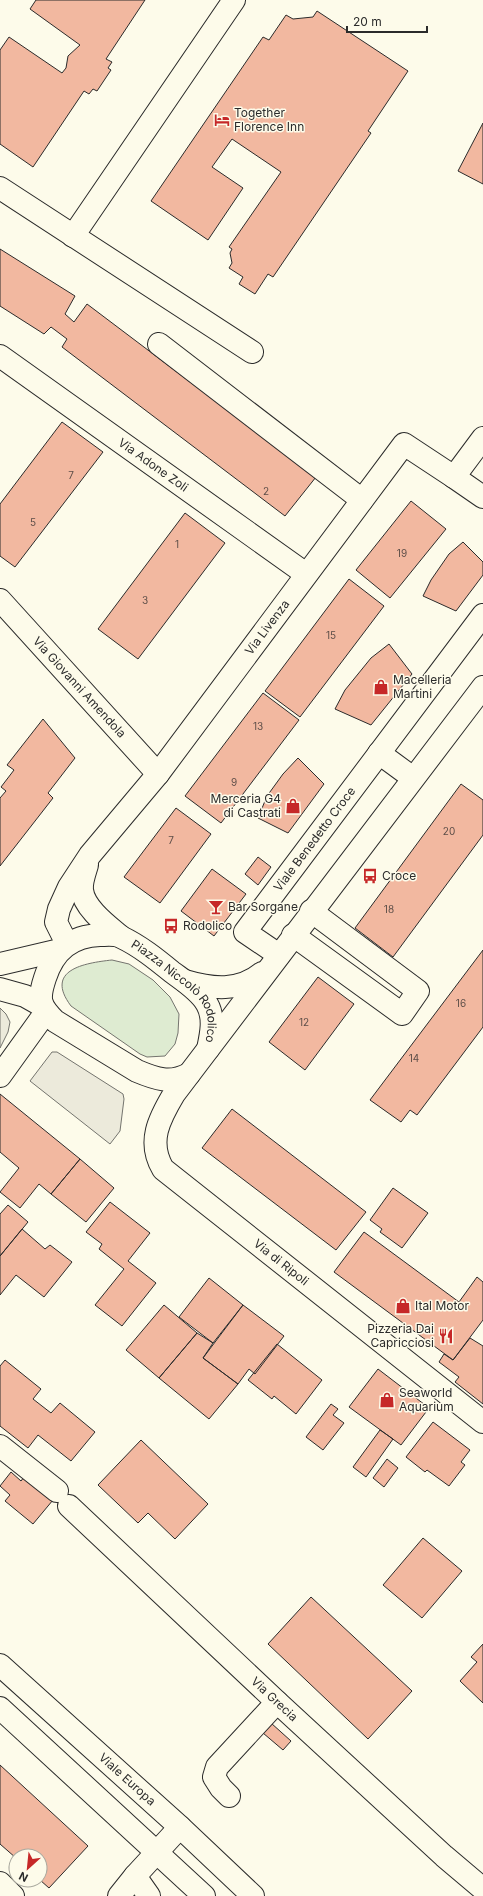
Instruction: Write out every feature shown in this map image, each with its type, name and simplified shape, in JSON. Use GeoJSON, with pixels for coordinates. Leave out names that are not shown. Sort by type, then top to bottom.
{"type":"FeatureCollection","features":[{"type":"Feature","properties":{"kind":"street"},"geometry":{"type":"LineString","coordinates":[[73,236],[234,0]]}},
{"type":"Feature","properties":{"kind":"street"},"geometry":{"type":"LineString","coordinates":[[0,188],[252,352]]}},
{"type":"Feature","properties":{"kind":"street"},"geometry":{"type":"LineString","coordinates":[[159,344],[362,500]]}},
{"type":"Feature","properties":{"kind":"street","name":"Via Adone Zoli"},"geometry":{"type":"LineString","coordinates":[[0,356],[306,574]]}},
{"type":"Feature","properties":{"kind":"street","name":"Via Livenza"},"geometry":{"type":"LineString","coordinates":[[63,947],[56,922],[59,909],[69,887],[90,855],[158,774],[404,444],[483,497]]}},
{"type":"Feature","properties":{"kind":"street"},"geometry":{"type":"LineString","coordinates":[[454,478],[477,445]]}},
{"type":"Feature","properties":{"kind":"street","name":"Via Giovanni Amendola"},"geometry":{"type":"LineString","coordinates":[[0,600],[158,774]]}},
{"type":"Feature","properties":{"kind":"street","name":"Viale Benedetto Croce"},"geometry":{"type":"LineString","coordinates":[[275,960],[245,932],[483,615]]}},
{"type":"Feature","properties":{"kind":"street"},"geometry":{"type":"LineString","coordinates":[[208,1049],[412,778],[483,687]]}},
{"type":"Feature","properties":{"kind":"street"},"geometry":{"type":"LineString","coordinates":[[379,753],[412,778]]}},
{"type":"Feature","properties":{"kind":"street","name":"Via Livenza"},"geometry":{"type":"LineString","coordinates":[[90,855],[82,889],[85,898],[93,909],[120,936]]}},
{"type":"Feature","properties":{"kind":"street"},"geometry":{"type":"LineString","coordinates":[[293,936],[402,1014],[418,991],[311,911]]}},
{"type":"Feature","properties":{"kind":"street","name":"Piazza Niccolò Rodolico"},"geometry":{"type":"LineString","coordinates":[[0,964],[63,947],[74,940],[95,935],[120,936],[148,954],[183,980],[198,993],[207,1004],[212,1025],[208,1049],[189,1074]]}},
{"type":"Feature","properties":{"kind":"street"},"geometry":{"type":"LineString","coordinates":[[0,1076],[44,1008],[43,986],[47,971],[63,947]]}},
{"type":"Feature","properties":{"kind":"street"},"geometry":{"type":"LineString","coordinates":[[183,980],[218,988],[232,987],[245,984],[255,978],[275,960]]}},
{"type":"Feature","properties":{"kind":"street"},"geometry":{"type":"LineString","coordinates":[[0,989],[25,996],[44,1008],[55,1021],[150,1077],[170,1081],[189,1074]]}},
{"type":"Feature","properties":{"kind":"street","name":"Via di Ripoli"},"geometry":{"type":"LineString","coordinates":[[189,1074],[163,1112],[158,1126],[154,1145],[158,1162],[163,1169],[483,1422]]}},
{"type":"Feature","properties":{"kind":"street","name":"Via Grecia"},"geometry":{"type":"LineString","coordinates":[[0,1446],[63,1498],[276,1702],[444,1856],[483,1889]]}},
{"type":"Feature","properties":{"kind":"street","name":"Viale Europa"},"geometry":{"type":"LineString","coordinates":[[0,1665],[180,1827],[253,1896]]}},
{"type":"Feature","properties":{"kind":"street"},"geometry":{"type":"LineString","coordinates":[[229,1796],[221,1788],[214,1777],[217,1767],[276,1702]]}},
{"type":"Feature","properties":{"kind":"street"},"geometry":{"type":"LineString","coordinates":[[0,1708],[204,1896]]}},
{"type":"Feature","properties":{"kind":"street"},"geometry":{"type":"LineString","coordinates":[[119,1896],[156,1852],[180,1827]]}},
{"type":"Feature","properties":{"kind":"street"},"geometry":{"type":"LineString","coordinates":[[135,1876],[149,1896]]}},
{"type":"Feature","properties":{"kind":"street"},"geometry":{"type":"LineString","coordinates":[[0,1882],[14,1896]]}},
{"type":"Feature","properties":{"kind":"green space"},"geometry":{"type":"Polygon","coordinates":[[[112,960],[129,964],[153,980],[170,997],[179,1014],[178,1033],[175,1044],[165,1056],[147,1057],[140,1054],[71,1006],[64,994],[62,984],[65,976],[71,971],[90,963],[112,960]]]}},
{"type":"Feature","properties":{"kind":"shaded area"},"geometry":{"type":"Polygon","coordinates":[[[0,1008],[6,1014],[10,1022],[8,1032],[0,1048],[0,1008]]]}},
{"type":"Feature","properties":{"kind":"shaded area"},"geometry":{"type":"Polygon","coordinates":[[[52,1052],[57,1052],[123,1094],[124,1099],[120,1131],[110,1144],[30,1081],[52,1052]]]}},
{"type":"Feature","properties":{"kind":"building"},"geometry":{"type":"Polygon","coordinates":[[[36,0],[145,0],[106,59],[112,62],[108,68],[111,70],[97,91],[93,89],[89,94],[84,91],[33,167],[0,144],[0,50],[9,37],[62,73],[66,68],[68,56],[80,45],[30,9],[36,0]]]}},
{"type":"Feature","properties":{"kind":"building","name":"Together Florence Inn"},"geometry":{"type":"Polygon","coordinates":[[[317,11],[408,71],[368,131],[371,133],[273,277],[268,274],[255,294],[239,284],[243,277],[229,268],[232,263],[230,253],[232,249],[229,247],[281,172],[232,139],[212,167],[243,188],[208,240],[151,201],[263,37],[269,40],[286,15],[293,19],[313,17],[317,11]]]}},
{"type":"Feature","properties":{"kind":"building"},"geometry":{"type":"Polygon","coordinates":[[[483,123],[483,184],[458,171],[483,123]]]}},
{"type":"Feature","properties":{"kind":"building"},"geometry":{"type":"Polygon","coordinates":[[[0,249],[75,296],[65,314],[74,322],[87,304],[316,477],[285,516],[62,347],[67,339],[51,327],[44,334],[0,306],[0,249]]]}},
{"type":"Feature","properties":{"kind":"building"},"geometry":{"type":"Polygon","coordinates":[[[62,422],[103,452],[15,567],[0,556],[0,504],[62,422]]]}},
{"type":"Feature","properties":{"kind":"building"},"geometry":{"type":"Polygon","coordinates":[[[411,501],[446,529],[390,598],[356,570],[411,501]]]}},
{"type":"Feature","properties":{"kind":"building"},"geometry":{"type":"Polygon","coordinates":[[[185,513],[225,543],[138,659],[98,629],[185,513]]]}},
{"type":"Feature","properties":{"kind":"building"},"geometry":{"type":"Polygon","coordinates":[[[463,542],[483,562],[483,575],[456,611],[423,596],[431,580],[449,554],[463,542]]]}},
{"type":"Feature","properties":{"kind":"building"},"geometry":{"type":"Polygon","coordinates":[[[349,579],[384,606],[300,717],[265,691],[349,579]]]}},
{"type":"Feature","properties":{"kind":"building"},"geometry":{"type":"Polygon","coordinates":[[[389,644],[412,674],[371,725],[335,709],[345,690],[371,658],[389,644]]]}},
{"type":"Feature","properties":{"kind":"building"},"geometry":{"type":"Polygon","coordinates":[[[263,693],[299,720],[221,823],[185,796],[263,693]]]}},
{"type":"Feature","properties":{"kind":"building"},"geometry":{"type":"Polygon","coordinates":[[[43,719],[75,758],[48,793],[53,798],[0,866],[0,798],[6,791],[1,787],[14,770],[7,765],[43,719]]]}},
{"type":"Feature","properties":{"kind":"building"},"geometry":{"type":"Polygon","coordinates":[[[298,758],[324,784],[288,833],[258,818],[267,796],[283,774],[298,758]]]}},
{"type":"Feature","properties":{"kind":"building"},"geometry":{"type":"Polygon","coordinates":[[[461,784],[483,800],[483,835],[393,957],[355,928],[461,784]]]}},
{"type":"Feature","properties":{"kind":"building"},"geometry":{"type":"Polygon","coordinates":[[[176,808],[211,834],[160,903],[124,877],[176,808]]]}},
{"type":"Feature","properties":{"kind":"building"},"geometry":{"type":"Polygon","coordinates":[[[258,857],[271,867],[258,885],[245,874],[258,857]]]}},
{"type":"Feature","properties":{"kind":"building"},"geometry":{"type":"Polygon","coordinates":[[[212,869],[246,894],[214,936],[181,911],[212,869]]]}},
{"type":"Feature","properties":{"kind":"building"},"geometry":{"type":"Polygon","coordinates":[[[483,950],[483,1027],[417,1115],[410,1110],[401,1122],[370,1100],[483,950]]]}},
{"type":"Feature","properties":{"kind":"building"},"geometry":{"type":"Polygon","coordinates":[[[318,977],[354,1004],[305,1070],[269,1042],[318,977]]]}},
{"type":"Feature","properties":{"kind":"building"},"geometry":{"type":"Polygon","coordinates":[[[0,1094],[80,1159],[51,1194],[39,1184],[20,1208],[0,1192],[19,1168],[0,1152],[0,1094]]]}},
{"type":"Feature","properties":{"kind":"building"},"geometry":{"type":"Polygon","coordinates":[[[232,1109],[366,1212],[336,1250],[202,1148],[232,1109]]]}},
{"type":"Feature","properties":{"kind":"building"},"geometry":{"type":"Polygon","coordinates":[[[80,1159],[114,1188],[86,1222],[51,1194],[80,1159]]]}},
{"type":"Feature","properties":{"kind":"building"},"geometry":{"type":"Polygon","coordinates":[[[393,1188],[428,1213],[402,1248],[380,1232],[382,1229],[370,1220],[393,1188]]]}},
{"type":"Feature","properties":{"kind":"building"},"geometry":{"type":"Polygon","coordinates":[[[110,1202],[150,1233],[128,1261],[156,1283],[122,1326],[95,1305],[124,1269],[99,1249],[102,1244],[86,1232],[110,1202]]]}},
{"type":"Feature","properties":{"kind":"building"},"geometry":{"type":"Polygon","coordinates":[[[8,1205],[28,1222],[0,1256],[0,1214],[8,1205]]]}},
{"type":"Feature","properties":{"kind":"building"},"geometry":{"type":"Polygon","coordinates":[[[22,1229],[45,1249],[50,1245],[72,1262],[44,1297],[16,1275],[0,1295],[0,1256],[22,1229]]]}},
{"type":"Feature","properties":{"kind":"building"},"geometry":{"type":"Polygon","coordinates":[[[364,1232],[459,1302],[477,1277],[483,1282],[483,1320],[453,1360],[334,1272],[364,1232]]]}},
{"type":"Feature","properties":{"kind":"building"},"geometry":{"type":"Polygon","coordinates":[[[209,1278],[243,1305],[213,1343],[179,1317],[209,1278]]]}},
{"type":"Feature","properties":{"kind":"building"},"geometry":{"type":"Polygon","coordinates":[[[164,1305],[197,1333],[159,1378],[126,1350],[164,1305]]]}},
{"type":"Feature","properties":{"kind":"building"},"geometry":{"type":"Polygon","coordinates":[[[243,1305],[284,1336],[255,1374],[249,1369],[238,1384],[203,1358],[243,1305]]]}},
{"type":"Feature","properties":{"kind":"building"},"geometry":{"type":"Polygon","coordinates":[[[197,1333],[213,1343],[203,1358],[238,1384],[209,1419],[159,1378],[197,1333]]]}},
{"type":"Feature","properties":{"kind":"building"},"geometry":{"type":"Polygon","coordinates":[[[470,1338],[483,1346],[483,1404],[455,1382],[459,1377],[439,1362],[444,1354],[453,1360],[470,1338]]]}},
{"type":"Feature","properties":{"kind":"building"},"geometry":{"type":"Polygon","coordinates":[[[277,1344],[322,1380],[296,1414],[274,1396],[272,1399],[248,1380],[277,1344]]]}},
{"type":"Feature","properties":{"kind":"building"},"geometry":{"type":"Polygon","coordinates":[[[5,1360],[41,1389],[33,1399],[51,1413],[60,1403],[95,1432],[71,1461],[38,1435],[28,1448],[0,1426],[0,1366],[5,1360]]]}},
{"type":"Feature","properties":{"kind":"building"},"geometry":{"type":"Polygon","coordinates":[[[378,1369],[429,1408],[401,1445],[349,1407],[378,1369]]]}},
{"type":"Feature","properties":{"kind":"building"},"geometry":{"type":"Polygon","coordinates":[[[331,1404],[338,1409],[333,1415],[344,1423],[323,1450],[306,1437],[331,1404]]]}},
{"type":"Feature","properties":{"kind":"building"},"geometry":{"type":"Polygon","coordinates":[[[433,1422],[470,1450],[461,1462],[465,1465],[449,1486],[427,1470],[425,1472],[406,1457],[433,1422]]]}},
{"type":"Feature","properties":{"kind":"building"},"geometry":{"type":"Polygon","coordinates":[[[380,1430],[393,1439],[366,1477],[353,1467],[380,1430]]]}},
{"type":"Feature","properties":{"kind":"building"},"geometry":{"type":"Polygon","coordinates":[[[141,1440],[208,1504],[175,1539],[148,1513],[138,1523],[98,1485],[141,1440]]]}},
{"type":"Feature","properties":{"kind":"building"},"geometry":{"type":"Polygon","coordinates":[[[387,1459],[398,1468],[384,1487],[373,1478],[387,1459]]]}},
{"type":"Feature","properties":{"kind":"building"},"geometry":{"type":"Polygon","coordinates":[[[11,1472],[21,1481],[24,1477],[53,1500],[33,1524],[5,1501],[10,1495],[0,1486],[11,1472]]]}},
{"type":"Feature","properties":{"kind":"building"},"geometry":{"type":"Polygon","coordinates":[[[423,1538],[462,1571],[422,1618],[383,1585],[423,1538]]]}},
{"type":"Feature","properties":{"kind":"building"},"geometry":{"type":"Polygon","coordinates":[[[311,1597],[412,1691],[368,1739],[268,1644],[311,1597]]]}},
{"type":"Feature","properties":{"kind":"building"},"geometry":{"type":"Polygon","coordinates":[[[483,1644],[483,1703],[460,1681],[477,1662],[471,1657],[483,1644]]]}},
{"type":"Feature","properties":{"kind":"building"},"geometry":{"type":"Polygon","coordinates":[[[271,1723],[291,1741],[283,1750],[263,1733],[271,1723]]]}},
{"type":"Feature","properties":{"kind":"building"},"geometry":{"type":"Polygon","coordinates":[[[0,1765],[88,1846],[49,1888],[48,1848],[8,1848],[8,1851],[0,1844],[0,1765]]]}},
{"type":"Feature","properties":{"kind":"place","name":"Together Florence Inn"},"geometry":{"type":"Point","coordinates":[222,120]}},
{"type":"Feature","properties":{"kind":"place","name":"Macelleria Martini"},"geometry":{"type":"Point","coordinates":[381,687]}},
{"type":"Feature","properties":{"kind":"place","name":"Merceria G4 di Castrati"},"geometry":{"type":"Point","coordinates":[293,806]}},
{"type":"Feature","properties":{"kind":"place","name":"Croce"},"geometry":{"type":"Point","coordinates":[370,876]}},
{"type":"Feature","properties":{"kind":"place","name":"Bar Sorgane"},"geometry":{"type":"Point","coordinates":[216,907]}},
{"type":"Feature","properties":{"kind":"place","name":"Rodolico"},"geometry":{"type":"Point","coordinates":[171,926]}},
{"type":"Feature","properties":{"kind":"place","name":"Ital Motor"},"geometry":{"type":"Point","coordinates":[403,1306]}},
{"type":"Feature","properties":{"kind":"place","name":"Pizzeria Dai Capricciosi"},"geometry":{"type":"Point","coordinates":[446,1336]}},
{"type":"Feature","properties":{"kind":"place","name":"Seaworld Aquarium"},"geometry":{"type":"Point","coordinates":[387,1400]}}]}
